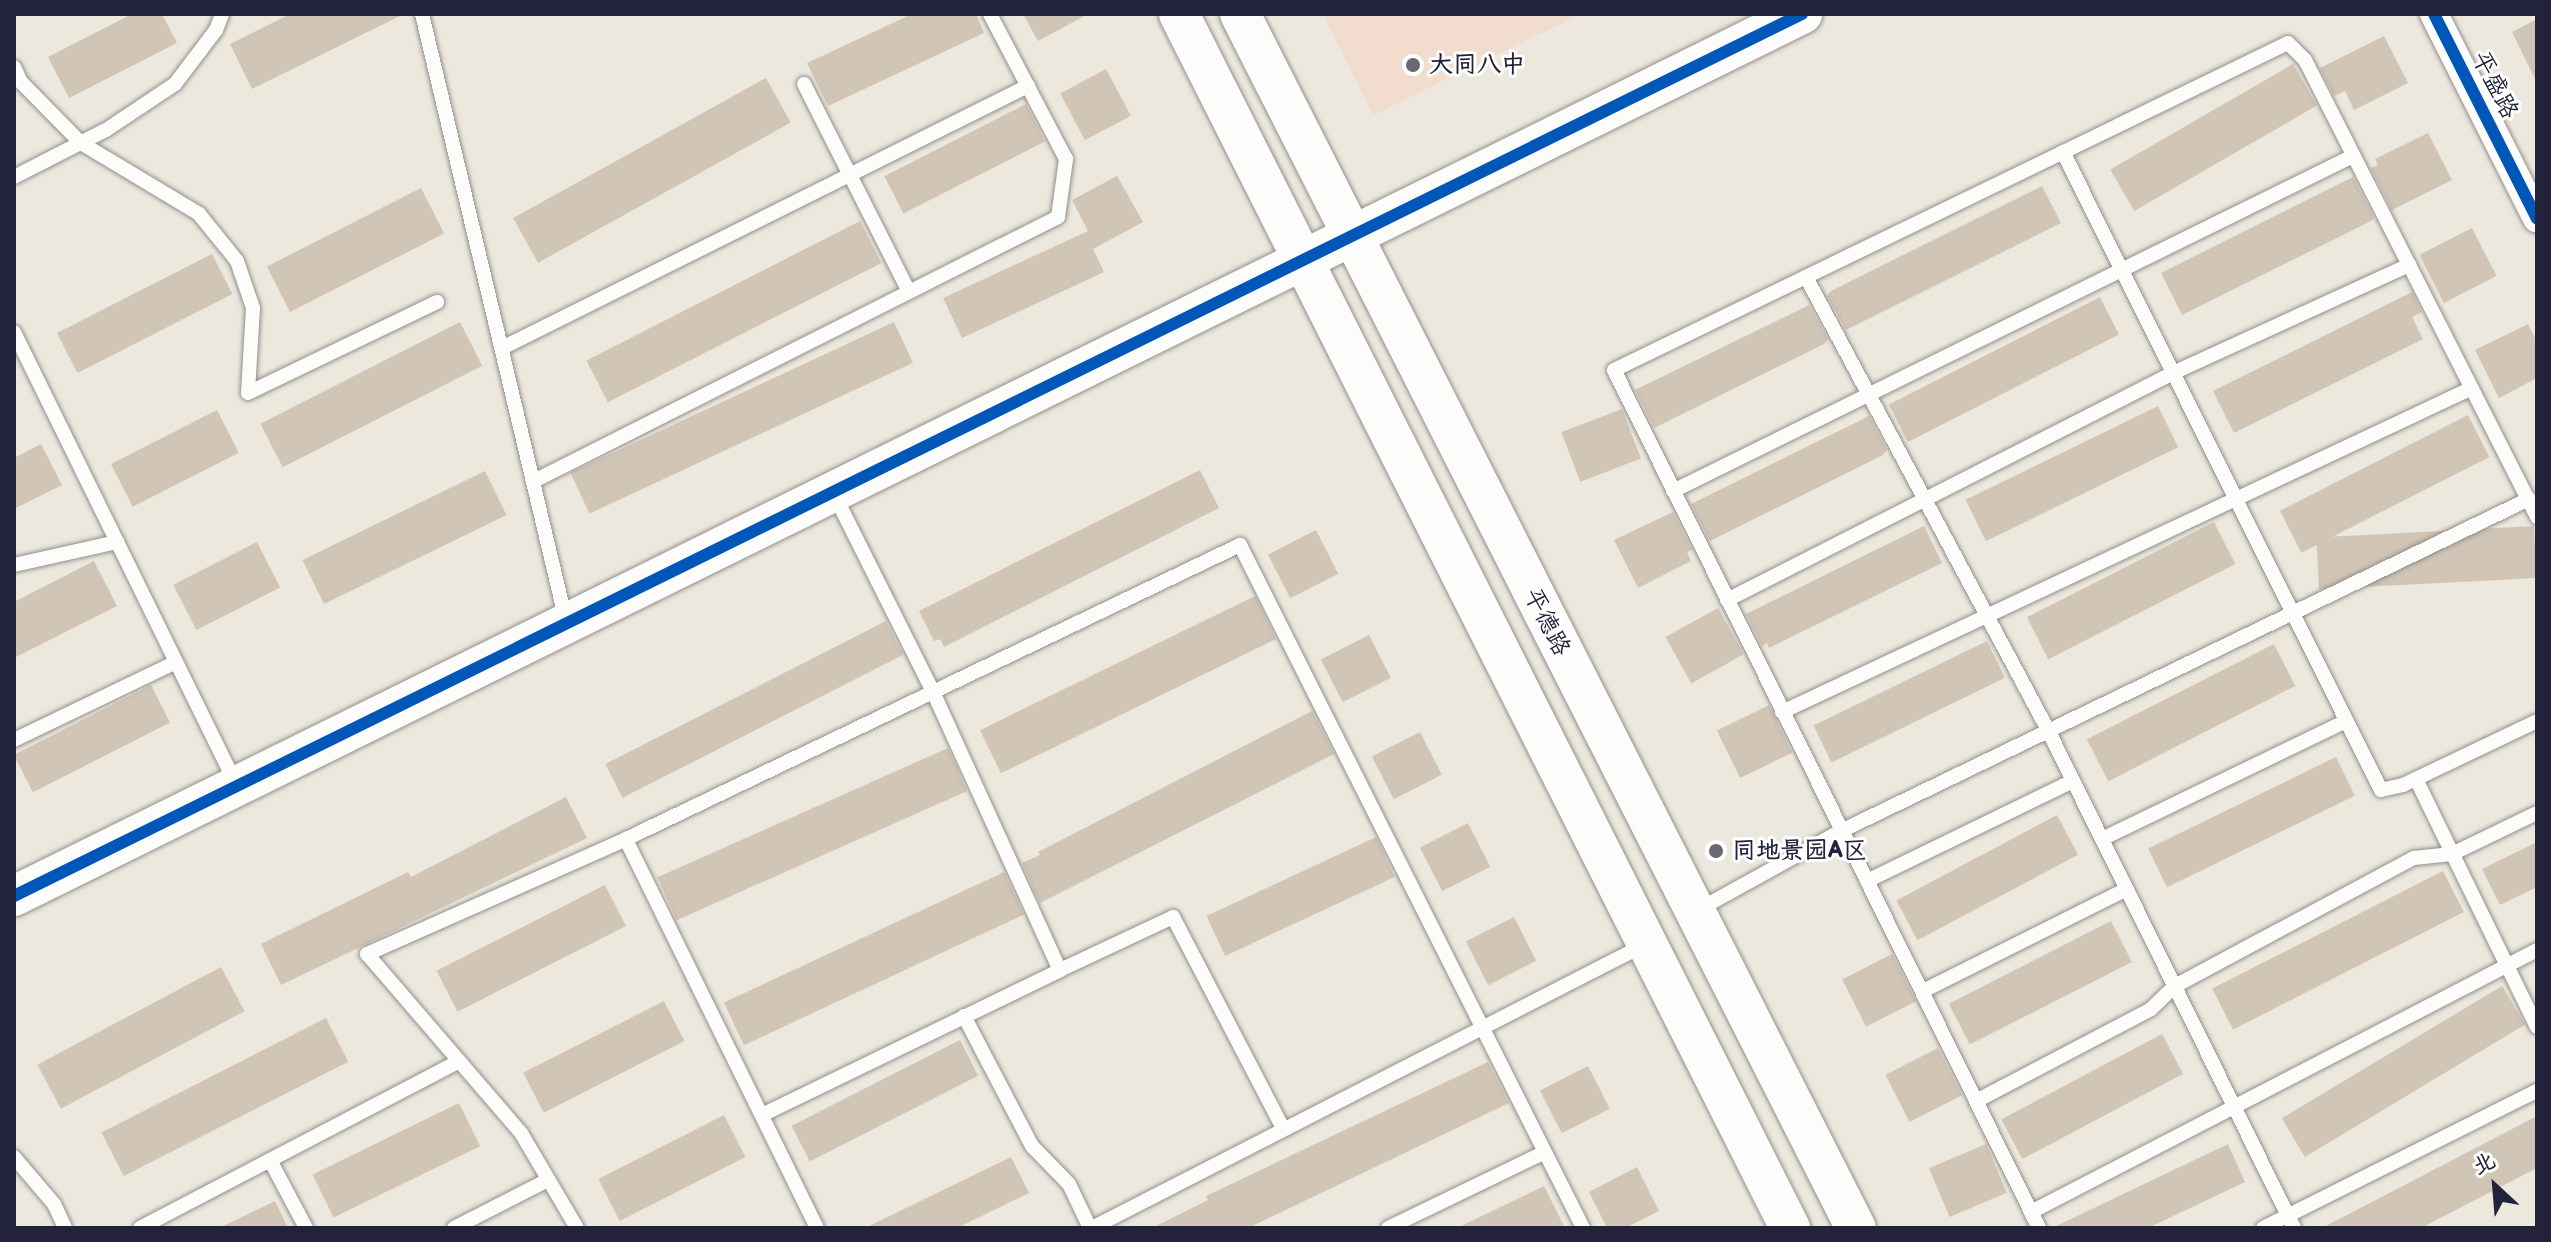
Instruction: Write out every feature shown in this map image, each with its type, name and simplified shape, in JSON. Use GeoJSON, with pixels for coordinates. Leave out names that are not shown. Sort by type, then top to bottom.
{"type":"FeatureCollection","features":[{"type":"Feature","properties":{"kind":"main road"},"geometry":{"type":"LineString","coordinates":[[1179,14],[1790,1228]]}},
{"type":"Feature","properties":{"kind":"main road","name":"平德路"},"geometry":{"type":"LineString","coordinates":[[1240,14],[1349,235],[1856,1228]]}},
{"type":"Feature","properties":{"kind":"main road"},"geometry":{"type":"LineString","coordinates":[[14,896],[1802,14]]}},
{"type":"Feature","properties":{"kind":"street","name":"平盛路"},"geometry":{"type":"LineString","coordinates":[[2434,14],[2537,219]]}},
{"type":"Feature","properties":{"kind":"lane"},"geometry":{"type":"LineString","coordinates":[[14,177],[81,143],[175,84],[216,30],[222,14]]}},
{"type":"Feature","properties":{"kind":"lane"},"geometry":{"type":"LineString","coordinates":[[422,14],[566,622]]}},
{"type":"Feature","properties":{"kind":"lane"},"geometry":{"type":"LineString","coordinates":[[534,481],[1058,217],[1066,159],[990,14]]}},
{"type":"Feature","properties":{"kind":"lane"},"geometry":{"type":"LineString","coordinates":[[2039,1228],[1614,370],[2288,43],[2305,60],[2537,517]]}},
{"type":"Feature","properties":{"kind":"lane"},"geometry":{"type":"LineString","coordinates":[[14,67],[21,82],[81,143],[199,214],[237,261],[253,308],[248,393],[437,302]]}},
{"type":"Feature","properties":{"kind":"lane"},"geometry":{"type":"LineString","coordinates":[[804,84],[847,176],[908,290]]}},
{"type":"Feature","properties":{"kind":"lane"},"geometry":{"type":"LineString","coordinates":[[502,348],[1028,86]]}},
{"type":"Feature","properties":{"kind":"lane"},"geometry":{"type":"LineString","coordinates":[[2063,152],[2381,790],[2416,779],[2537,721]]}},
{"type":"Feature","properties":{"kind":"lane"},"geometry":{"type":"LineString","coordinates":[[1673,491],[2119,267],[2353,156]]}},
{"type":"Feature","properties":{"kind":"lane"},"geometry":{"type":"LineString","coordinates":[[1727,600],[2173,373],[2409,265]]}},
{"type":"Feature","properties":{"kind":"lane"},"geometry":{"type":"LineString","coordinates":[[1806,277],[1866,396],[2049,732],[2291,1222]]}},
{"type":"Feature","properties":{"kind":"lane"},"geometry":{"type":"LineString","coordinates":[[14,332],[236,785]]}},
{"type":"Feature","properties":{"kind":"lane"},"geometry":{"type":"LineString","coordinates":[[1782,712],[1985,615],[2237,501],[2472,388]]}},
{"type":"Feature","properties":{"kind":"lane"},"geometry":{"type":"LineString","coordinates":[[832,490],[934,694],[1060,970]]}},
{"type":"Feature","properties":{"kind":"lane"},"geometry":{"type":"LineString","coordinates":[[1695,911],[1841,831],[2529,499]]}},
{"type":"Feature","properties":{"kind":"lane"},"geometry":{"type":"LineString","coordinates":[[14,565],[117,542]]}},
{"type":"Feature","properties":{"kind":"lane"},"geometry":{"type":"LineString","coordinates":[[577,1228],[521,1133],[367,954],[626,839],[1240,545],[1583,1228]]}},
{"type":"Feature","properties":{"kind":"lane"},"geometry":{"type":"LineString","coordinates":[[14,740],[176,662]]}},
{"type":"Feature","properties":{"kind":"lane"},"geometry":{"type":"LineString","coordinates":[[2102,839],[2346,721]]}},
{"type":"Feature","properties":{"kind":"lane"},"geometry":{"type":"LineString","coordinates":[[2416,779],[2537,1027]]}},
{"type":"Feature","properties":{"kind":"lane"},"geometry":{"type":"LineString","coordinates":[[1867,881],[2073,781]]}},
{"type":"Feature","properties":{"kind":"lane"},"geometry":{"type":"LineString","coordinates":[[1978,1100],[2151,1009],[2175,986],[2414,858],[2452,854],[2537,813]]}},
{"type":"Feature","properties":{"kind":"lane"},"geometry":{"type":"LineString","coordinates":[[626,839],[817,1228]]}},
{"type":"Feature","properties":{"kind":"lane"},"geometry":{"type":"LineString","coordinates":[[1923,991],[2127,889]]}},
{"type":"Feature","properties":{"kind":"lane"},"geometry":{"type":"LineString","coordinates":[[762,1115],[1173,917],[1283,1128]]}},
{"type":"Feature","properties":{"kind":"lane"},"geometry":{"type":"LineString","coordinates":[[964,1016],[1032,1146],[1069,1184],[1091,1228],[1482,1024],[1647,944]]}},
{"type":"Feature","properties":{"kind":"lane"},"geometry":{"type":"LineString","coordinates":[[2031,1212],[2233,1104],[2537,950]]}},
{"type":"Feature","properties":{"kind":"lane"},"geometry":{"type":"LineString","coordinates":[[140,1228],[459,1061]]}},
{"type":"Feature","properties":{"kind":"lane"},"geometry":{"type":"LineString","coordinates":[[2263,1228],[2291,1222],[2537,1091]]}},
{"type":"Feature","properties":{"kind":"lane"},"geometry":{"type":"LineString","coordinates":[[1388,1228],[1545,1152]]}},
{"type":"Feature","properties":{"kind":"lane"},"geometry":{"type":"LineString","coordinates":[[15,1159],[54,1204],[65,1228]]}},
{"type":"Feature","properties":{"kind":"lane"},"geometry":{"type":"LineString","coordinates":[[270,1160],[306,1228]]}},
{"type":"Feature","properties":{"kind":"lane"},"geometry":{"type":"LineString","coordinates":[[454,1228],[548,1180]]}},
{"type":"Feature","properties":{"kind":"shaded area","name":"大同八中"},"geometry":{"type":"Polygon","coordinates":[[[1323,14],[1581,14],[1373,115],[1323,14]]]}},
{"type":"Feature","properties":{"kind":"building"},"geometry":{"type":"Polygon","coordinates":[[[132,14],[162,14],[177,43],[69,98],[48,57],[132,14]]]}},
{"type":"Feature","properties":{"kind":"building"},"geometry":{"type":"Polygon","coordinates":[[[290,14],[404,14],[252,89],[230,44],[290,14]]]}},
{"type":"Feature","properties":{"kind":"building"},"geometry":{"type":"Polygon","coordinates":[[[912,14],[976,14],[984,33],[828,106],[807,63],[912,14]]]}},
{"type":"Feature","properties":{"kind":"building"},"geometry":{"type":"Polygon","coordinates":[[[1023,14],[1088,14],[1038,41],[1023,14]]]}},
{"type":"Feature","properties":{"kind":"building"},"geometry":{"type":"Polygon","coordinates":[[[2537,19],[2537,83],[2512,32],[2537,19]]]}},
{"type":"Feature","properties":{"kind":"building"},"geometry":{"type":"Polygon","coordinates":[[[2384,36],[2408,83],[2354,110],[2345,91],[2334,96],[2320,68],[2384,36]]]}},
{"type":"Feature","properties":{"kind":"building"},"geometry":{"type":"Polygon","coordinates":[[[2293,64],[2317,106],[2134,211],[2110,170],[2293,64]]]}},
{"type":"Feature","properties":{"kind":"building"},"geometry":{"type":"Polygon","coordinates":[[[1106,69],[1131,116],[1085,140],[1060,93],[1106,69]]]}},
{"type":"Feature","properties":{"kind":"building"},"geometry":{"type":"Polygon","coordinates":[[[766,78],[791,123],[538,263],[513,218],[766,78]]]}},
{"type":"Feature","properties":{"kind":"building"},"geometry":{"type":"Polygon","coordinates":[[[1026,104],[1045,141],[903,214],[884,176],[1026,104]]]}},
{"type":"Feature","properties":{"kind":"building"},"geometry":{"type":"Polygon","coordinates":[[[2428,133],[2452,180],[2392,210],[2371,168],[2378,165],[2375,159],[2428,133]]]}},
{"type":"Feature","properties":{"kind":"building"},"geometry":{"type":"Polygon","coordinates":[[[1117,176],[1143,222],[1093,249],[1104,272],[962,338],[943,298],[1088,231],[1072,200],[1117,176]]]}},
{"type":"Feature","properties":{"kind":"building"},"geometry":{"type":"Polygon","coordinates":[[[2353,177],[2374,218],[2371,221],[2182,315],[2161,273],[2353,177]]]}},
{"type":"Feature","properties":{"kind":"building"},"geometry":{"type":"Polygon","coordinates":[[[2042,186],[2061,223],[1846,330],[1827,296],[1831,291],[2042,186]]]}},
{"type":"Feature","properties":{"kind":"building"},"geometry":{"type":"Polygon","coordinates":[[[421,188],[444,233],[290,312],[267,267],[421,188]]]}},
{"type":"Feature","properties":{"kind":"building"},"geometry":{"type":"Polygon","coordinates":[[[860,221],[881,263],[608,402],[586,360],[860,221]]]}},
{"type":"Feature","properties":{"kind":"building"},"geometry":{"type":"Polygon","coordinates":[[[2472,228],[2497,276],[2444,303],[2419,255],[2472,228]]]}},
{"type":"Feature","properties":{"kind":"building"},"geometry":{"type":"Polygon","coordinates":[[[212,254],[232,294],[77,373],[57,333],[212,254]]]}},
{"type":"Feature","properties":{"kind":"building"},"geometry":{"type":"Polygon","coordinates":[[[2412,292],[2422,312],[2412,317],[2423,339],[2234,433],[2213,391],[2412,292]]]}},
{"type":"Feature","properties":{"kind":"building"},"geometry":{"type":"Polygon","coordinates":[[[2100,297],[2119,334],[1908,442],[1889,405],[2100,297]]]}},
{"type":"Feature","properties":{"kind":"building"},"geometry":{"type":"Polygon","coordinates":[[[1809,305],[1828,339],[1824,344],[1654,428],[1635,390],[1809,305]]]}},
{"type":"Feature","properties":{"kind":"building"},"geometry":{"type":"Polygon","coordinates":[[[460,322],[482,366],[283,467],[260,424],[460,322]]]}},
{"type":"Feature","properties":{"kind":"building"},"geometry":{"type":"Polygon","coordinates":[[[894,322],[913,363],[589,514],[570,473],[894,322]]]}},
{"type":"Feature","properties":{"kind":"building"},"geometry":{"type":"Polygon","coordinates":[[[2528,324],[2537,342],[2537,378],[2499,398],[2475,350],[2528,324]]]}},
{"type":"Feature","properties":{"kind":"building"},"geometry":{"type":"Polygon","coordinates":[[[2158,406],[2178,447],[1986,541],[1966,500],[2158,406]]]}},
{"type":"Feature","properties":{"kind":"building"},"geometry":{"type":"Polygon","coordinates":[[[1622,409],[1641,458],[1580,482],[1561,432],[1622,409]]]}},
{"type":"Feature","properties":{"kind":"building"},"geometry":{"type":"Polygon","coordinates":[[[217,410],[239,453],[133,507],[111,464],[217,410]]]}},
{"type":"Feature","properties":{"kind":"building"},"geometry":{"type":"Polygon","coordinates":[[[2468,415],[2489,457],[2301,553],[2280,511],[2468,415]]]}},
{"type":"Feature","properties":{"kind":"building"},"geometry":{"type":"Polygon","coordinates":[[[1869,416],[1887,450],[1883,455],[1710,541],[1691,504],[1869,416]]]}},
{"type":"Feature","properties":{"kind":"building"},"geometry":{"type":"Polygon","coordinates":[[[41,444],[62,485],[14,509],[14,458],[41,444]]]}},
{"type":"Feature","properties":{"kind":"building"},"geometry":{"type":"Polygon","coordinates":[[[1200,470],[1219,508],[944,647],[940,639],[934,641],[919,611],[1200,470]]]}},
{"type":"Feature","properties":{"kind":"building"},"geometry":{"type":"Polygon","coordinates":[[[485,471],[506,515],[324,604],[303,560],[485,471]]]}},
{"type":"Feature","properties":{"kind":"building"},"geometry":{"type":"Polygon","coordinates":[[[1673,512],[1692,550],[1687,552],[1691,561],[1638,588],[1614,540],[1673,512]]]}},
{"type":"Feature","properties":{"kind":"building"},"geometry":{"type":"Polygon","coordinates":[[[2214,522],[2235,564],[2048,659],[2027,617],[2214,522]]]}},
{"type":"Feature","properties":{"kind":"building"},"geometry":{"type":"Polygon","coordinates":[[[1924,526],[1942,563],[1769,648],[1767,643],[1762,646],[1746,614],[1924,526]]]}},
{"type":"Feature","properties":{"kind":"building"},"geometry":{"type":"Polygon","coordinates":[[[2534,526],[2537,578],[2319,589],[2316,537],[2534,526]]]}},
{"type":"Feature","properties":{"kind":"building"},"geometry":{"type":"Polygon","coordinates":[[[1316,530],[1338,574],[1290,598],[1268,555],[1316,530]]]}},
{"type":"Feature","properties":{"kind":"building"},"geometry":{"type":"Polygon","coordinates":[[[257,542],[280,587],[196,630],[173,585],[257,542]]]}},
{"type":"Feature","properties":{"kind":"building"},"geometry":{"type":"Polygon","coordinates":[[[94,561],[117,606],[14,658],[14,602],[94,561]]]}},
{"type":"Feature","properties":{"kind":"building"},"geometry":{"type":"Polygon","coordinates":[[[1255,596],[1276,639],[1001,773],[980,730],[1255,596]]]}},
{"type":"Feature","properties":{"kind":"building"},"geometry":{"type":"Polygon","coordinates":[[[1718,608],[1744,654],[1691,683],[1666,637],[1718,608]]]}},
{"type":"Feature","properties":{"kind":"building"},"geometry":{"type":"Polygon","coordinates":[[[886,621],[903,655],[623,798],[605,764],[886,621]]]}},
{"type":"Feature","properties":{"kind":"building"},"geometry":{"type":"Polygon","coordinates":[[[1369,635],[1391,678],[1343,702],[1321,660],[1369,635]]]}},
{"type":"Feature","properties":{"kind":"building"},"geometry":{"type":"Polygon","coordinates":[[[1987,641],[2005,678],[1832,762],[1814,726],[1987,641]]]}},
{"type":"Feature","properties":{"kind":"building"},"geometry":{"type":"Polygon","coordinates":[[[2274,644],[2295,686],[2108,781],[2087,739],[2274,644]]]}},
{"type":"Feature","properties":{"kind":"building"},"geometry":{"type":"Polygon","coordinates":[[[151,685],[170,722],[33,792],[14,755],[151,685]]]}},
{"type":"Feature","properties":{"kind":"building"},"geometry":{"type":"Polygon","coordinates":[[[1769,705],[1792,753],[1740,778],[1717,730],[1769,705]]]}},
{"type":"Feature","properties":{"kind":"building"},"geometry":{"type":"Polygon","coordinates":[[[1312,711],[1334,754],[1040,903],[1022,863],[1312,711]]]}},
{"type":"Feature","properties":{"kind":"building"},"geometry":{"type":"Polygon","coordinates":[[[1420,732],[1442,775],[1394,799],[1372,757],[1420,732]]]}},
{"type":"Feature","properties":{"kind":"building"},"geometry":{"type":"Polygon","coordinates":[[[948,748],[967,791],[677,920],[657,877],[948,748]]]}},
{"type":"Feature","properties":{"kind":"building"},"geometry":{"type":"Polygon","coordinates":[[[2336,757],[2355,796],[2167,887],[2148,849],[2336,757]]]}},
{"type":"Feature","properties":{"kind":"building"},"geometry":{"type":"Polygon","coordinates":[[[566,797],[587,838],[281,985],[261,944],[408,872],[411,877],[566,797]]]}},
{"type":"Feature","properties":{"kind":"building"},"geometry":{"type":"Polygon","coordinates":[[[2057,815],[2078,855],[1917,940],[1896,900],[2057,815]]]}},
{"type":"Feature","properties":{"kind":"building"},"geometry":{"type":"Polygon","coordinates":[[[1468,823],[1490,867],[1442,891],[1420,848],[1468,823]]]}},
{"type":"Feature","properties":{"kind":"building"},"geometry":{"type":"Polygon","coordinates":[[[1376,837],[1395,877],[1225,956],[1207,916],[1376,837]]]}},
{"type":"Feature","properties":{"kind":"building"},"geometry":{"type":"Polygon","coordinates":[[[2537,842],[2537,887],[2500,905],[2482,869],[2537,842]]]}},
{"type":"Feature","properties":{"kind":"building"},"geometry":{"type":"Polygon","coordinates":[[[2443,871],[2464,912],[2233,1030],[2212,989],[2443,871]]]}},
{"type":"Feature","properties":{"kind":"building"},"geometry":{"type":"Polygon","coordinates":[[[1004,872],[1024,915],[744,1045],[724,1003],[1004,872]]]}},
{"type":"Feature","properties":{"kind":"building"},"geometry":{"type":"Polygon","coordinates":[[[605,885],[626,926],[457,1012],[437,971],[605,885]]]}},
{"type":"Feature","properties":{"kind":"building"},"geometry":{"type":"Polygon","coordinates":[[[1514,917],[1536,961],[1488,985],[1466,942],[1514,917]]]}},
{"type":"Feature","properties":{"kind":"building"},"geometry":{"type":"Polygon","coordinates":[[[2111,921],[2132,962],[1970,1045],[1949,1004],[2111,921]]]}},
{"type":"Feature","properties":{"kind":"building"},"geometry":{"type":"Polygon","coordinates":[[[1892,954],[1916,1001],[1866,1027],[1842,979],[1892,954]]]}},
{"type":"Feature","properties":{"kind":"building"},"geometry":{"type":"Polygon","coordinates":[[[221,967],[244,1011],[61,1109],[37,1065],[221,967]]]}},
{"type":"Feature","properties":{"kind":"building"},"geometry":{"type":"Polygon","coordinates":[[[2502,986],[2525,1025],[2305,1157],[2282,1118],[2502,986]]]}},
{"type":"Feature","properties":{"kind":"building"},"geometry":{"type":"Polygon","coordinates":[[[664,1001],[684,1041],[544,1113],[523,1073],[664,1001]]]}},
{"type":"Feature","properties":{"kind":"building"},"geometry":{"type":"Polygon","coordinates":[[[326,1018],[348,1062],[124,1176],[101,1132],[326,1018]]]}},
{"type":"Feature","properties":{"kind":"building"},"geometry":{"type":"Polygon","coordinates":[[[2162,1034],[2183,1074],[2022,1159],[2001,1119],[2162,1034]]]}},
{"type":"Feature","properties":{"kind":"building"},"geometry":{"type":"Polygon","coordinates":[[[960,1040],[978,1076],[810,1161],[792,1126],[960,1040]]]}},
{"type":"Feature","properties":{"kind":"building"},"geometry":{"type":"Polygon","coordinates":[[[1938,1048],[1962,1095],[1909,1122],[1885,1075],[1938,1048]]]}},
{"type":"Feature","properties":{"kind":"building"},"geometry":{"type":"Polygon","coordinates":[[[1488,1062],[1509,1103],[1248,1228],[1152,1228],[1208,1200],[1206,1196],[1488,1062]]]}},
{"type":"Feature","properties":{"kind":"building"},"geometry":{"type":"Polygon","coordinates":[[[1588,1066],[1610,1109],[1562,1133],[1540,1091],[1588,1066]]]}},
{"type":"Feature","properties":{"kind":"building"},"geometry":{"type":"Polygon","coordinates":[[[459,1103],[480,1146],[334,1218],[312,1174],[459,1103]]]}},
{"type":"Feature","properties":{"kind":"building"},"geometry":{"type":"Polygon","coordinates":[[[724,1115],[745,1157],[620,1221],[598,1179],[724,1115]]]}},
{"type":"Feature","properties":{"kind":"building"},"geometry":{"type":"Polygon","coordinates":[[[2537,1116],[2537,1168],[2421,1228],[2322,1228],[2537,1116]]]}},
{"type":"Feature","properties":{"kind":"building"},"geometry":{"type":"Polygon","coordinates":[[[1986,1144],[2007,1193],[1950,1217],[1929,1168],[1986,1144]]]}},
{"type":"Feature","properties":{"kind":"building"},"geometry":{"type":"Polygon","coordinates":[[[2228,1144],[2245,1182],[2148,1228],[2052,1228],[2228,1144]]]}},
{"type":"Feature","properties":{"kind":"building"},"geometry":{"type":"Polygon","coordinates":[[[1011,1157],[1029,1193],[957,1228],[865,1228],[1011,1157]]]}},
{"type":"Feature","properties":{"kind":"building"},"geometry":{"type":"Polygon","coordinates":[[[1637,1167],[1659,1211],[1625,1228],[1607,1228],[1589,1192],[1637,1167]]]}},
{"type":"Feature","properties":{"kind":"building"},"geometry":{"type":"Polygon","coordinates":[[[1544,1186],[1565,1228],[1457,1228],[1544,1186]]]}},
{"type":"Feature","properties":{"kind":"building"},"geometry":{"type":"Polygon","coordinates":[[[275,1201],[288,1228],[219,1228],[275,1201]]]}},
{"type":"Feature","properties":{"kind":"cycle path"},"geometry":{"type":"LineString","coordinates":[[14,896],[1802,14]]}},
{"type":"Feature","properties":{"kind":"cycle path"},"geometry":{"type":"LineString","coordinates":[[2434,14],[2537,219]]}},
{"type":"Feature","properties":{"kind":"place","name":"大同八中"},"geometry":{"type":"Point","coordinates":[1413,65]}},
{"type":"Feature","properties":{"kind":"place","name":"同地景园A区"},"geometry":{"type":"Point","coordinates":[1716,851]}}]}
